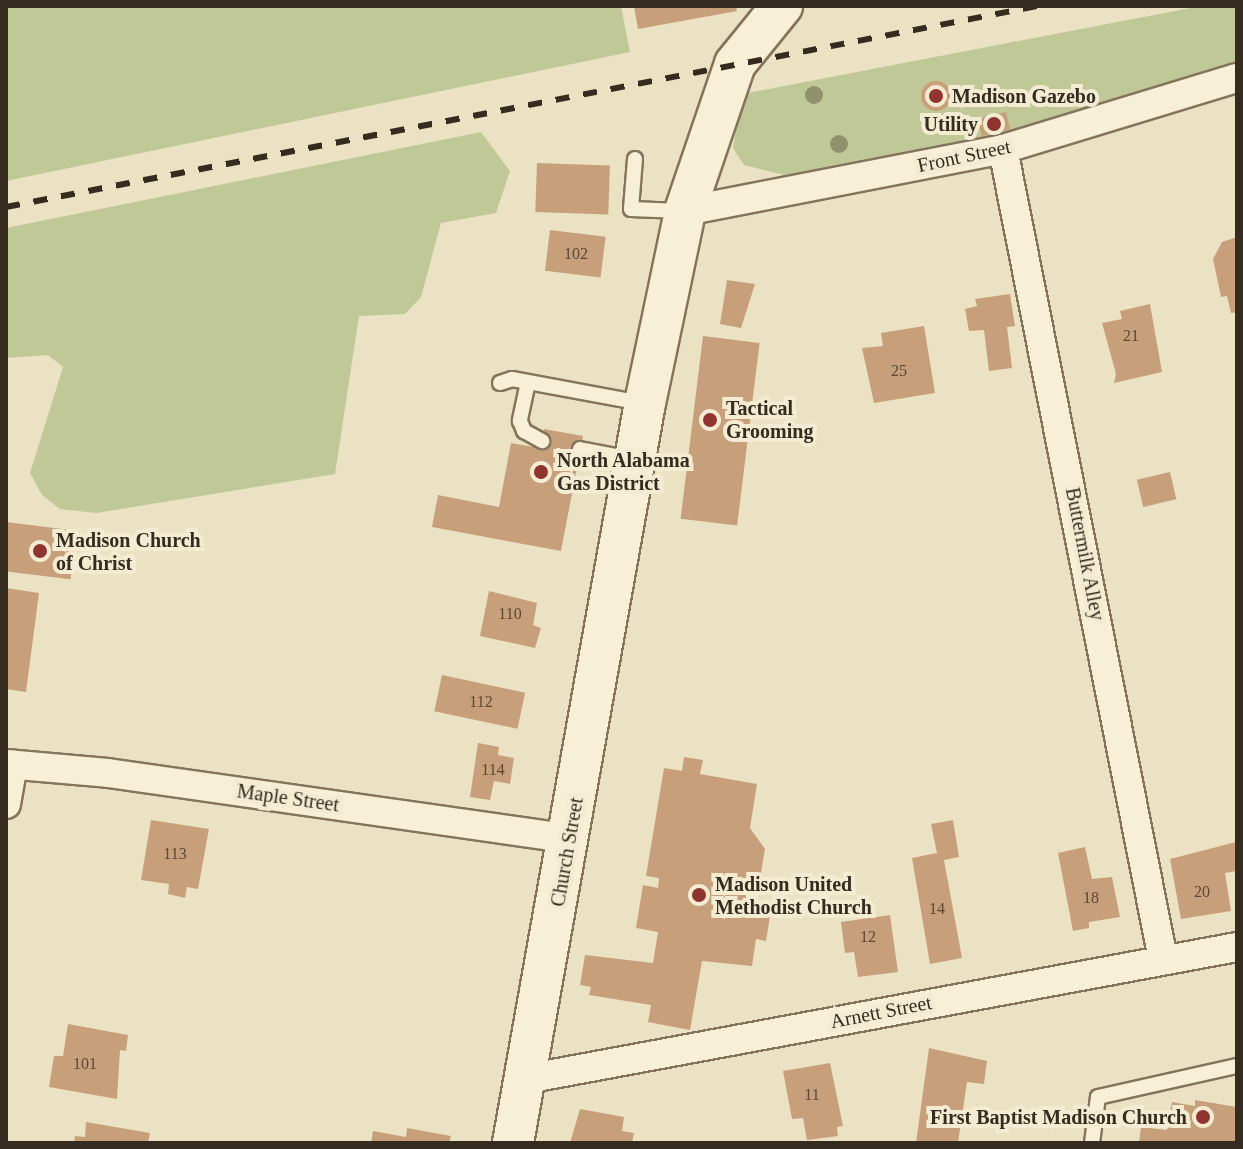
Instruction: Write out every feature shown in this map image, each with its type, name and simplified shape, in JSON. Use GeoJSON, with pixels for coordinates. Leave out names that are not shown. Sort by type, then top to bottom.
{"type":"FeatureCollection","features":[{"type":"Feature","properties":{"kind":"street","name":"Church Street"},"geometry":{"type":"LineString","coordinates":[[513,1143],[645,403],[685,211],[735,64],[782,6]]}},
{"type":"Feature","properties":{"kind":"street","name":"Front Street"},"geometry":{"type":"LineString","coordinates":[[685,211],[1003,149],[1237,78]]}},
{"type":"Feature","properties":{"kind":"street","name":"Buttermilk Alley"},"geometry":{"type":"LineString","coordinates":[[1003,149],[1163,959]]}},
{"type":"Feature","properties":{"kind":"street","name":"Maple Street"},"geometry":{"type":"LineString","coordinates":[[9,764],[108,773],[499,839],[569,839]]}},
{"type":"Feature","properties":{"kind":"street"},"geometry":{"type":"LineString","coordinates":[[6,804],[9,764]]}},
{"type":"Feature","properties":{"kind":"street","name":"Arnett Street"},"geometry":{"type":"LineString","coordinates":[[526,1079],[1237,947]]}},
{"type":"Feature","properties":{"kind":"lane"},"geometry":{"type":"LineString","coordinates":[[635,159],[631,209],[685,211]]}},
{"type":"Feature","properties":{"kind":"lane"},"geometry":{"type":"LineString","coordinates":[[500,383],[528,382],[645,403]]}},
{"type":"Feature","properties":{"kind":"lane"},"geometry":{"type":"LineString","coordinates":[[528,382],[520,421],[524,431],[542,441]]}},
{"type":"Feature","properties":{"kind":"lane"},"geometry":{"type":"LineString","coordinates":[[580,449],[636,460]]}},
{"type":"Feature","properties":{"kind":"lane"},"geometry":{"type":"LineString","coordinates":[[1092,1143],[1098,1097],[1237,1066]]}},
{"type":"Feature","properties":{"kind":"green space"},"geometry":{"type":"Polygon","coordinates":[[[6,6],[621,6],[630,52],[6,181],[6,6]]]}},
{"type":"Feature","properties":{"kind":"green space"},"geometry":{"type":"Polygon","coordinates":[[[1201,6],[1237,6],[1237,62],[1125,101],[990,139],[797,178],[744,165],[733,148],[742,94],[1201,6]]]}},
{"type":"Feature","properties":{"kind":"green space"},"geometry":{"type":"Polygon","coordinates":[[[481,132],[510,171],[496,213],[441,223],[421,297],[405,314],[359,316],[335,474],[96,513],[60,509],[42,495],[30,473],[63,367],[48,355],[6,358],[6,228],[481,132]]]}},
{"type":"Feature","properties":{"kind":"building"},"geometry":{"type":"Polygon","coordinates":[[[634,6],[736,6],[737,11],[638,29],[634,6]]]}},
{"type":"Feature","properties":{"kind":"building","name":"Madison Gazebo"},"geometry":{"type":"Polygon","coordinates":[[[936,81],[947,85],[951,96],[947,107],[936,111],[925,107],[921,96],[925,85],[936,81]]]}},
{"type":"Feature","properties":{"kind":"building","name":"Utility"},"geometry":{"type":"Polygon","coordinates":[[[1006,112],[1010,130],[982,136],[978,119],[1006,112]]]}},
{"type":"Feature","properties":{"kind":"building"},"geometry":{"type":"Polygon","coordinates":[[[537,163],[610,166],[608,215],[535,212],[537,163]]]}},
{"type":"Feature","properties":{"kind":"building"},"geometry":{"type":"Polygon","coordinates":[[[550,230],[606,237],[601,278],[545,271],[550,230]]]}},
{"type":"Feature","properties":{"kind":"building"},"geometry":{"type":"Polygon","coordinates":[[[1237,237],[1237,312],[1231,313],[1227,296],[1221,297],[1213,259],[1222,242],[1237,237]]]}},
{"type":"Feature","properties":{"kind":"building"},"geometry":{"type":"Polygon","coordinates":[[[727,280],[755,284],[741,328],[720,324],[727,280]]]}},
{"type":"Feature","properties":{"kind":"building"},"geometry":{"type":"Polygon","coordinates":[[[1010,294],[1015,326],[1007,327],[1012,368],[989,371],[984,330],[969,331],[965,309],[977,306],[975,299],[1010,294]]]}},
{"type":"Feature","properties":{"kind":"building"},"geometry":{"type":"Polygon","coordinates":[[[1150,304],[1162,372],[1114,383],[1116,374],[1102,323],[1122,319],[1120,311],[1150,304]]]}},
{"type":"Feature","properties":{"kind":"building"},"geometry":{"type":"Polygon","coordinates":[[[924,326],[935,393],[874,403],[862,348],[883,346],[881,333],[924,326]]]}},
{"type":"Feature","properties":{"kind":"building"},"geometry":{"type":"Polygon","coordinates":[[[703,336],[760,343],[737,526],[681,519],[703,336]]]}},
{"type":"Feature","properties":{"kind":"building","name":"North Alabama Gas District"},"geometry":{"type":"Polygon","coordinates":[[[544,429],[583,436],[561,551],[432,527],[438,495],[499,507],[511,443],[540,448],[544,429]]]}},
{"type":"Feature","properties":{"kind":"building"},"geometry":{"type":"Polygon","coordinates":[[[1170,472],[1176,499],[1143,507],[1137,480],[1170,472]]]}},
{"type":"Feature","properties":{"kind":"building","name":"Madison Church of Christ"},"geometry":{"type":"Polygon","coordinates":[[[6,522],[76,531],[70,579],[6,571],[6,522]]]}},
{"type":"Feature","properties":{"kind":"building","name":"Madison Church of Christ"},"geometry":{"type":"Polygon","coordinates":[[[6,588],[39,593],[26,692],[6,689],[6,588]]]}},
{"type":"Feature","properties":{"kind":"building"},"geometry":{"type":"Polygon","coordinates":[[[489,591],[537,603],[533,625],[541,628],[535,648],[480,636],[489,591]]]}},
{"type":"Feature","properties":{"kind":"building"},"geometry":{"type":"Polygon","coordinates":[[[442,675],[525,693],[517,729],[434,711],[442,675]]]}},
{"type":"Feature","properties":{"kind":"building"},"geometry":{"type":"Polygon","coordinates":[[[478,743],[499,747],[498,755],[514,758],[510,784],[494,781],[490,800],[470,797],[478,743]]]}},
{"type":"Feature","properties":{"kind":"building","name":"Madison United Methodist Church"},"geometry":{"type":"Polygon","coordinates":[[[684,757],[703,760],[700,774],[757,784],[750,828],[765,849],[756,903],[771,910],[766,941],[756,939],[752,966],[702,961],[690,1030],[648,1022],[651,1005],[589,995],[591,987],[580,985],[585,955],[653,963],[658,932],[636,928],[643,885],[658,888],[659,878],[646,876],[664,768],[682,771],[684,757]]]}},
{"type":"Feature","properties":{"kind":"building"},"geometry":{"type":"Polygon","coordinates":[[[151,820],[209,829],[198,889],[187,887],[185,898],[168,894],[169,884],[141,880],[151,820]]]}},
{"type":"Feature","properties":{"kind":"building"},"geometry":{"type":"Polygon","coordinates":[[[953,820],[959,857],[944,860],[962,958],[930,964],[912,858],[937,853],[931,824],[953,820]]]}},
{"type":"Feature","properties":{"kind":"building"},"geometry":{"type":"Polygon","coordinates":[[[1236,842],[1237,871],[1225,873],[1231,911],[1181,919],[1170,859],[1236,842]]]}},
{"type":"Feature","properties":{"kind":"building"},"geometry":{"type":"Polygon","coordinates":[[[1085,847],[1092,879],[1112,877],[1120,917],[1089,922],[1089,928],[1073,931],[1058,853],[1085,847]]]}},
{"type":"Feature","properties":{"kind":"building"},"geometry":{"type":"Polygon","coordinates":[[[890,915],[898,972],[858,977],[854,952],[845,953],[841,922],[890,915]]]}},
{"type":"Feature","properties":{"kind":"building"},"geometry":{"type":"Polygon","coordinates":[[[68,1024],[128,1035],[126,1051],[120,1050],[117,1099],[49,1087],[54,1056],[63,1056],[68,1024]]]}},
{"type":"Feature","properties":{"kind":"building"},"geometry":{"type":"Polygon","coordinates":[[[929,1048],[987,1061],[984,1084],[967,1082],[958,1143],[916,1143],[929,1048]]]}},
{"type":"Feature","properties":{"kind":"building"},"geometry":{"type":"Polygon","coordinates":[[[830,1063],[843,1126],[837,1127],[838,1136],[807,1140],[803,1118],[792,1119],[783,1071],[830,1063]]]}},
{"type":"Feature","properties":{"kind":"building","name":"First Baptist Madison Church"},"geometry":{"type":"Polygon","coordinates":[[[1195,1100],[1237,1107],[1237,1143],[1139,1143],[1141,1127],[1167,1130],[1172,1102],[1195,1106],[1195,1100]]]}},
{"type":"Feature","properties":{"kind":"building"},"geometry":{"type":"Polygon","coordinates":[[[580,1109],[624,1117],[622,1131],[634,1133],[632,1143],[570,1143],[580,1109]]]}},
{"type":"Feature","properties":{"kind":"building"},"geometry":{"type":"Polygon","coordinates":[[[86,1122],[150,1133],[148,1143],[74,1143],[75,1136],[85,1137],[86,1122]]]}},
{"type":"Feature","properties":{"kind":"building"},"geometry":{"type":"Polygon","coordinates":[[[407,1128],[451,1136],[449,1143],[371,1143],[373,1131],[406,1137],[407,1128]]]}},
{"type":"Feature","properties":{"kind":"railway"},"geometry":{"type":"LineString","coordinates":[[6,207],[1037,6]]}},
{"type":"Feature","properties":{"kind":"place","name":"Madison Gazebo"},"geometry":{"type":"Point","coordinates":[936,96]}},
{"type":"Feature","properties":{"kind":"place","name":"Utility"},"geometry":{"type":"Point","coordinates":[994,124]}},
{"type":"Feature","properties":{"kind":"place","name":"Tactical Grooming"},"geometry":{"type":"Point","coordinates":[710,420]}},
{"type":"Feature","properties":{"kind":"place","name":"North Alabama Gas District"},"geometry":{"type":"Point","coordinates":[541,472]}},
{"type":"Feature","properties":{"kind":"place","name":"Madison Church of Christ"},"geometry":{"type":"Point","coordinates":[40,551]}},
{"type":"Feature","properties":{"kind":"place","name":"Madison United Methodist Church"},"geometry":{"type":"Point","coordinates":[699,895]}},
{"type":"Feature","properties":{"kind":"place","name":"First Baptist Madison Church"},"geometry":{"type":"Point","coordinates":[1203,1117]}}]}
